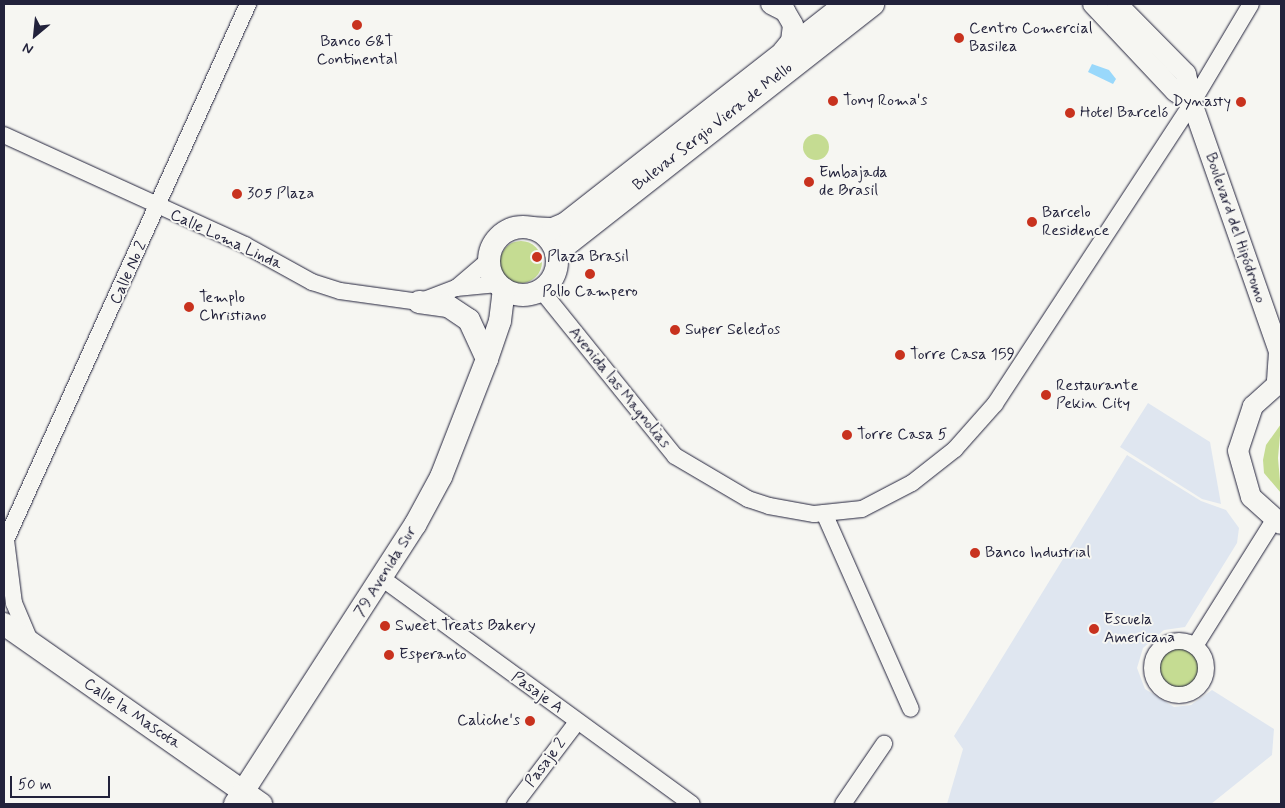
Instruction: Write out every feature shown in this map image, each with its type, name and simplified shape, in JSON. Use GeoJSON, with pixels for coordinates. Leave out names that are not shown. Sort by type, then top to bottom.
{"type":"FeatureCollection","features":[{"type":"Feature","properties":{"kind":"main road","name":"Bulevar Sergio Viera de Mello"},"geometry":{"type":"LineString","coordinates":[[531,228],[553,229],[565,224],[783,50],[846,4]]}},
{"type":"Feature","properties":{"kind":"main road","name":"Bulevar Sergio Viera de Mello"},"geometry":{"type":"LineString","coordinates":[[556,253],[873,4]]}},
{"type":"Feature","properties":{"kind":"main road"},"geometry":{"type":"LineString","coordinates":[[531,228],[547,237],[556,253],[554,273],[535,292],[501,287],[489,260],[502,234],[531,228]]}},
{"type":"Feature","properties":{"kind":"main road","name":"79 Avenida Sur"},"geometry":{"type":"LineString","coordinates":[[246,800],[382,579],[441,477],[500,321],[501,287]]}},
{"type":"Feature","properties":{"kind":"main road","name":"79 Avenida Sur"},"geometry":{"type":"LineString","coordinates":[[500,321],[535,292]]}},
{"type":"Feature","properties":{"kind":"main road"},"geometry":{"type":"LineString","coordinates":[[419,302],[448,306],[469,320],[487,358]]}},
{"type":"Feature","properties":{"kind":"main road","name":"Calle la Mascota"},"geometry":{"type":"LineString","coordinates":[[4,624],[246,800]]}},
{"type":"Feature","properties":{"kind":"street","name":"Calle No 2"},"geometry":{"type":"LineString","coordinates":[[31,642],[14,603],[5,542],[248,4]]}},
{"type":"Feature","properties":{"kind":"street"},"geometry":{"type":"LineString","coordinates":[[771,4],[785,11],[794,25],[791,41],[783,50]]}},
{"type":"Feature","properties":{"kind":"street"},"geometry":{"type":"LineString","coordinates":[[1093,4],[1175,91],[1192,103]]}},
{"type":"Feature","properties":{"kind":"street","name":"Boulevard del Hipódromo"},"geometry":{"type":"LineString","coordinates":[[1117,4],[1186,74],[1192,103],[1280,354],[1279,383]]}},
{"type":"Feature","properties":{"kind":"street","name":"Avenida las Magnolias"},"geometry":{"type":"LineString","coordinates":[[535,292],[675,456],[748,499],[792,511],[824,513],[862,509],[912,483],[955,449],[995,404],[1192,103],[1251,4]]}},
{"type":"Feature","properties":{"kind":"street","name":"Calle Loma Linda"},"geometry":{"type":"LineString","coordinates":[[4,136],[157,208],[244,245],[312,282],[368,298],[419,302],[456,288],[501,287]]}},
{"type":"Feature","properties":{"kind":"street","name":"Calle Loma Linda"},"geometry":{"type":"LineString","coordinates":[[456,288],[489,260]]}},
{"type":"Feature","properties":{"kind":"street"},"geometry":{"type":"LineString","coordinates":[[1195,646],[1278,522],[1244,482],[1238,451],[1245,420],[1279,383]]}},
{"type":"Feature","properties":{"kind":"street"},"geometry":{"type":"LineString","coordinates":[[824,513],[911,709]]}},
{"type":"Feature","properties":{"kind":"street","name":"Pasaje A"},"geometry":{"type":"LineString","coordinates":[[382,579],[692,804]]}},
{"type":"Feature","properties":{"kind":"street","name":"Pasaje 2"},"geometry":{"type":"LineString","coordinates":[[515,804],[577,722]]}},
{"type":"Feature","properties":{"kind":"street"},"geometry":{"type":"LineString","coordinates":[[843,804],[884,744]]}},
{"type":"Feature","properties":{"kind":"shaded area"},"geometry":{"type":"Polygon","coordinates":[[[1148,403],[1210,442],[1221,504],[1202,499],[1120,447],[1148,403]]]}},
{"type":"Feature","properties":{"kind":"shaded area","name":"Escuela Americana"},"geometry":{"type":"Polygon","coordinates":[[[1127,455],[1201,501],[1226,510],[1239,528],[1237,543],[1185,627],[1164,630],[1143,648],[1137,668],[1145,689],[1174,707],[1191,705],[1212,690],[1274,729],[1272,755],[1211,804],[947,804],[963,749],[954,736],[1127,455]]]}},
{"type":"Feature","properties":{"kind":"green space"},"geometry":{"type":"Polygon","coordinates":[[[816,134],[825,138],[829,147],[825,156],[816,160],[807,156],[803,147],[807,138],[816,134]]]}},
{"type":"Feature","properties":{"kind":"green space"},"geometry":{"type":"Polygon","coordinates":[[[517,241],[525,241],[536,247],[542,262],[536,277],[525,283],[517,283],[506,277],[500,266],[500,258],[506,247],[517,241]]]}},
{"type":"Feature","properties":{"kind":"green space"},"geometry":{"type":"Polygon","coordinates":[[[1281,424],[1278,458],[1281,493],[1264,473],[1263,460],[1266,445],[1281,424]]]}},
{"type":"Feature","properties":{"kind":"green space"},"geometry":{"type":"Polygon","coordinates":[[[1182,646],[1194,652],[1199,659],[1199,677],[1194,684],[1187,689],[1174,690],[1162,684],[1157,677],[1156,664],[1162,652],[1169,647],[1182,646]]]}},
{"type":"Feature","properties":{"kind":"water"},"geometry":{"type":"Polygon","coordinates":[[[1092,64],[1109,70],[1116,79],[1113,84],[1088,72],[1092,64]]]}},
{"type":"Feature","properties":{"kind":"place","name":"Banco G&T Continental"},"geometry":{"type":"Point","coordinates":[357,25]}},
{"type":"Feature","properties":{"kind":"place","name":"Centro Comercial Basilea"},"geometry":{"type":"Point","coordinates":[959,38]}},
{"type":"Feature","properties":{"kind":"place","name":"Tony Roma's"},"geometry":{"type":"Point","coordinates":[833,101]}},
{"type":"Feature","properties":{"kind":"place","name":"Dynasty"},"geometry":{"type":"Point","coordinates":[1241,102]}},
{"type":"Feature","properties":{"kind":"place","name":"Hotel Barceló"},"geometry":{"type":"Point","coordinates":[1070,113]}},
{"type":"Feature","properties":{"kind":"place","name":"Embajada de Brasil"},"geometry":{"type":"Point","coordinates":[809,182]}},
{"type":"Feature","properties":{"kind":"place","name":"305 Plaza"},"geometry":{"type":"Point","coordinates":[237,194]}},
{"type":"Feature","properties":{"kind":"place","name":"Barcelo Residence"},"geometry":{"type":"Point","coordinates":[1032,222]}},
{"type":"Feature","properties":{"kind":"place","name":"Plaza Brasil"},"geometry":{"type":"Point","coordinates":[537,257]}},
{"type":"Feature","properties":{"kind":"place","name":"Pollo Campero"},"geometry":{"type":"Point","coordinates":[590,274]}},
{"type":"Feature","properties":{"kind":"place","name":"Templo Christiano"},"geometry":{"type":"Point","coordinates":[189,307]}},
{"type":"Feature","properties":{"kind":"place","name":"Super Selectos"},"geometry":{"type":"Point","coordinates":[675,330]}},
{"type":"Feature","properties":{"kind":"place","name":"Torre Casa 159"},"geometry":{"type":"Point","coordinates":[900,355]}},
{"type":"Feature","properties":{"kind":"place","name":"Restaurante Pekin City"},"geometry":{"type":"Point","coordinates":[1046,395]}},
{"type":"Feature","properties":{"kind":"place","name":"Torre Casa 5"},"geometry":{"type":"Point","coordinates":[847,435]}},
{"type":"Feature","properties":{"kind":"place","name":"Banco Industrial"},"geometry":{"type":"Point","coordinates":[975,553]}},
{"type":"Feature","properties":{"kind":"place","name":"Sweet Treats Bakery"},"geometry":{"type":"Point","coordinates":[385,626]}},
{"type":"Feature","properties":{"kind":"place","name":"Escuela Americana"},"geometry":{"type":"Point","coordinates":[1094,629]}},
{"type":"Feature","properties":{"kind":"place","name":"Esperanto"},"geometry":{"type":"Point","coordinates":[389,655]}},
{"type":"Feature","properties":{"kind":"place","name":"Caliche's"},"geometry":{"type":"Point","coordinates":[530,721]}}]}
